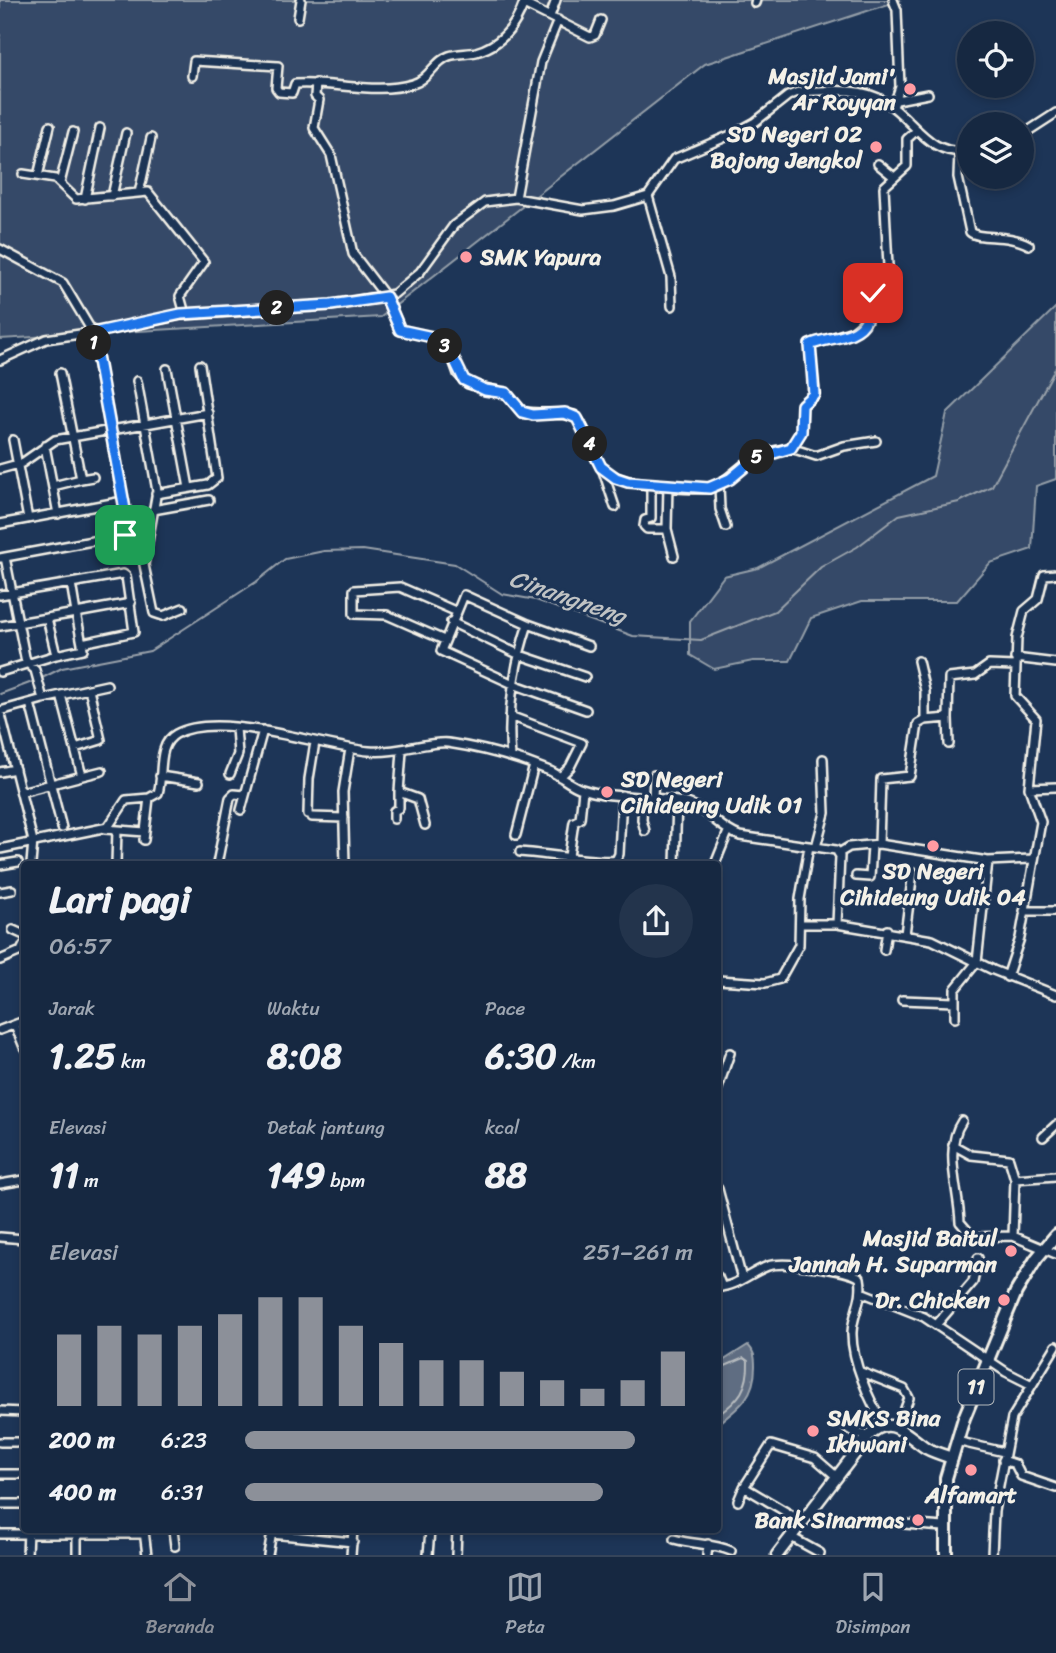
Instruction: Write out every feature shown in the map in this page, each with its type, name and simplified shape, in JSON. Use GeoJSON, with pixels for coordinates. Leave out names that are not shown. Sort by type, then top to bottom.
{"type":"FeatureCollection","features":[{"type":"Feature","properties":{"kind":"highway","name":"11"},"geometry":{"type":"LineString","coordinates":[[946,1555],[946,1478],[957,1441],[1016,1292],[1045,1247],[1056,1235]]}},
{"type":"Feature","properties":{"kind":"main road"},"geometry":{"type":"LineString","coordinates":[[777,1555],[869,1435],[885,1425],[898,1427],[927,1449],[952,1458]]}},
{"type":"Feature","properties":{"kind":"street"},"geometry":{"type":"LineString","coordinates":[[298,18],[301,0]]}},
{"type":"Feature","properties":{"kind":"street"},"geometry":{"type":"LineString","coordinates":[[550,16],[556,0]]}},
{"type":"Feature","properties":{"kind":"street"},"geometry":{"type":"LineString","coordinates":[[893,0],[897,10],[900,87],[895,104]]}},
{"type":"Feature","properties":{"kind":"street"},"geometry":{"type":"LineString","coordinates":[[192,76],[194,61],[243,63],[278,66],[276,88],[279,92],[292,93],[295,85],[316,83],[368,87],[410,85],[424,80],[447,56],[478,51],[508,33],[525,2],[592,37],[601,20]]}},
{"type":"Feature","properties":{"kind":"street"},"geometry":{"type":"LineString","coordinates":[[516,198],[541,62],[558,20]]}},
{"type":"Feature","properties":{"kind":"street"},"geometry":{"type":"LineString","coordinates":[[316,83],[315,95],[319,100],[314,128],[331,155],[352,251],[386,297],[400,330],[437,338],[450,351],[458,374],[468,384],[506,393],[517,409],[528,414],[565,413],[577,418],[601,467],[615,507]]}},
{"type":"Feature","properties":{"kind":"street"},"geometry":{"type":"LineString","coordinates":[[0,359],[35,342],[185,314],[331,305],[386,297],[413,281],[454,225],[485,202],[516,198],[583,210],[614,206],[648,196],[674,159],[744,128],[793,93],[863,93],[884,100],[895,104],[916,131],[940,149],[957,152]]}},
{"type":"Feature","properties":{"kind":"street"},"geometry":{"type":"LineString","coordinates":[[895,104],[928,94]]}},
{"type":"Feature","properties":{"kind":"street"},"geometry":{"type":"LineString","coordinates":[[1034,127],[1056,113]]}},
{"type":"Feature","properties":{"kind":"street"},"geometry":{"type":"LineString","coordinates":[[38,176],[50,126]]}},
{"type":"Feature","properties":{"kind":"street"},"geometry":{"type":"LineString","coordinates":[[85,199],[100,128]]}},
{"type":"Feature","properties":{"kind":"street"},"geometry":{"type":"LineString","coordinates":[[791,448],[801,432],[802,405],[814,394],[810,345],[853,331],[866,320],[864,298],[885,284],[888,266],[884,187],[907,166],[907,139],[916,131]]}},
{"type":"Feature","properties":{"kind":"street"},"geometry":{"type":"LineString","coordinates":[[60,183],[73,132]]}},
{"type":"Feature","properties":{"kind":"street"},"geometry":{"type":"LineString","coordinates":[[112,196],[126,134]]}},
{"type":"Feature","properties":{"kind":"street"},"geometry":{"type":"LineString","coordinates":[[139,193],[151,138]]}},
{"type":"Feature","properties":{"kind":"street"},"geometry":{"type":"LineString","coordinates":[[878,164],[894,177]]}},
{"type":"Feature","properties":{"kind":"street"},"geometry":{"type":"LineString","coordinates":[[23,174],[55,178],[76,199],[148,192],[204,262],[180,296],[185,314]]}},
{"type":"Feature","properties":{"kind":"street"},"geometry":{"type":"LineString","coordinates":[[961,189],[970,232],[975,236],[1005,235],[1029,245]]}},
{"type":"Feature","properties":{"kind":"street"},"geometry":{"type":"LineString","coordinates":[[648,196],[671,277],[672,306]]}},
{"type":"Feature","properties":{"kind":"street"},"geometry":{"type":"LineString","coordinates":[[0,249],[63,284],[93,333],[128,526],[125,535],[3,557],[26,662],[34,670],[41,695]]}},
{"type":"Feature","properties":{"kind":"street"},"geometry":{"type":"LineString","coordinates":[[156,494],[208,485],[217,478],[200,365]]}},
{"type":"Feature","properties":{"kind":"street"},"geometry":{"type":"LineString","coordinates":[[167,369],[189,488]]}},
{"type":"Feature","properties":{"kind":"street"},"geometry":{"type":"LineString","coordinates":[[60,373],[82,479]]}},
{"type":"Feature","properties":{"kind":"street"},"geometry":{"type":"LineString","coordinates":[[137,381],[156,494],[144,565],[152,608],[154,613],[163,617],[183,608]]}},
{"type":"Feature","properties":{"kind":"street"},"geometry":{"type":"LineString","coordinates":[[0,470],[18,466],[45,446],[74,437],[208,413]]}},
{"type":"Feature","properties":{"kind":"street"},"geometry":{"type":"LineString","coordinates":[[13,440],[28,519]]}},
{"type":"Feature","properties":{"kind":"street"},"geometry":{"type":"LineString","coordinates":[[601,467],[616,478],[696,489],[719,485],[754,459],[791,448],[816,456],[844,446],[876,441]]}},
{"type":"Feature","properties":{"kind":"street"},"geometry":{"type":"LineString","coordinates":[[45,446],[58,514]]}},
{"type":"Feature","properties":{"kind":"street"},"geometry":{"type":"LineString","coordinates":[[53,486],[93,477]]}},
{"type":"Feature","properties":{"kind":"street"},"geometry":{"type":"LineString","coordinates":[[651,484],[651,518],[645,520],[644,526],[647,529],[667,529]]}},
{"type":"Feature","properties":{"kind":"street"},"geometry":{"type":"LineString","coordinates":[[668,485],[667,529],[674,556]]}},
{"type":"Feature","properties":{"kind":"street"},"geometry":{"type":"LineString","coordinates":[[719,485],[720,509],[726,527]]}},
{"type":"Feature","properties":{"kind":"street"},"geometry":{"type":"LineString","coordinates":[[153,510],[209,500]]}},
{"type":"Feature","properties":{"kind":"street"},"geometry":{"type":"LineString","coordinates":[[0,524],[123,501]]}},
{"type":"Feature","properties":{"kind":"street"},"geometry":{"type":"LineString","coordinates":[[0,595],[123,574],[131,603],[134,632],[132,635],[82,643]]}},
{"type":"Feature","properties":{"kind":"street"},"geometry":{"type":"LineString","coordinates":[[1007,976],[1024,911],[1041,819],[1029,788],[1036,719],[1015,696],[1015,662],[1024,611],[1038,599],[1044,575],[1056,574]]}},
{"type":"Feature","properties":{"kind":"street"},"geometry":{"type":"LineString","coordinates":[[0,671],[83,649],[71,583]]}},
{"type":"Feature","properties":{"kind":"street"},"geometry":{"type":"LineString","coordinates":[[444,640],[387,615],[355,614],[354,590],[400,587],[456,611]]}},
{"type":"Feature","properties":{"kind":"street"},"geometry":{"type":"LineString","coordinates":[[586,710],[513,684],[445,653],[441,647],[464,595],[528,624],[589,646]]}},
{"type":"Feature","properties":{"kind":"street"},"geometry":{"type":"LineString","coordinates":[[0,626],[131,603]]}},
{"type":"Feature","properties":{"kind":"street"},"geometry":{"type":"LineString","coordinates":[[47,618],[56,655]]}},
{"type":"Feature","properties":{"kind":"street"},"geometry":{"type":"LineString","coordinates":[[451,622],[520,655],[585,677]]}},
{"type":"Feature","properties":{"kind":"street"},"geometry":{"type":"LineString","coordinates":[[510,757],[513,684],[528,624]]}},
{"type":"Feature","properties":{"kind":"street"},"geometry":{"type":"LineString","coordinates":[[918,661],[925,691],[925,720]]}},
{"type":"Feature","properties":{"kind":"street"},"geometry":{"type":"LineString","coordinates":[[949,744],[949,678],[975,675],[989,665],[1015,662],[1056,663]]}},
{"type":"Feature","properties":{"kind":"street"},"geometry":{"type":"LineString","coordinates":[[31,861],[33,841],[0,711],[30,703],[41,695],[61,695],[107,685]]}},
{"type":"Feature","properties":{"kind":"street"},"geometry":{"type":"LineString","coordinates":[[75,748],[101,740],[89,689]]}},
{"type":"Feature","properties":{"kind":"street"},"geometry":{"type":"LineString","coordinates":[[61,695],[82,776]]}},
{"type":"Feature","properties":{"kind":"street"},"geometry":{"type":"LineString","coordinates":[[30,703],[62,828]]}},
{"type":"Feature","properties":{"kind":"street"},"geometry":{"type":"LineString","coordinates":[[510,716],[582,743],[570,767],[560,777]]}},
{"type":"Feature","properties":{"kind":"street"},"geometry":{"type":"LineString","coordinates":[[856,876],[870,877],[876,845],[881,779],[910,776],[918,724],[925,720],[948,718]]}},
{"type":"Feature","properties":{"kind":"street"},"geometry":{"type":"LineString","coordinates":[[105,829],[113,823],[126,800],[149,798],[159,790],[164,752],[177,734],[196,729],[236,728],[263,730],[350,750],[402,751],[447,743],[534,765],[583,790],[653,797],[697,807],[728,832],[770,842],[813,846],[839,853],[849,847],[876,845],[988,861],[1032,859]]}},
{"type":"Feature","properties":{"kind":"street"},"geometry":{"type":"LineString","coordinates":[[230,774],[238,754],[236,728]]}},
{"type":"Feature","properties":{"kind":"street"},"geometry":{"type":"LineString","coordinates":[[241,810],[263,730]]}},
{"type":"Feature","properties":{"kind":"street"},"geometry":{"type":"LineString","coordinates":[[315,742],[309,779],[310,815],[344,818]]}},
{"type":"Feature","properties":{"kind":"street"},"geometry":{"type":"LineString","coordinates":[[345,861],[343,783],[350,750]]}},
{"type":"Feature","properties":{"kind":"street"},"geometry":{"type":"LineString","coordinates":[[394,819],[394,811],[399,808],[402,751]]}},
{"type":"Feature","properties":{"kind":"street"},"geometry":{"type":"LineString","coordinates":[[721,980],[777,981],[797,949],[800,899],[813,846],[825,813],[823,759]]}},
{"type":"Feature","properties":{"kind":"street"},"geometry":{"type":"LineString","coordinates":[[516,835],[534,765]]}},
{"type":"Feature","properties":{"kind":"street"},"geometry":{"type":"LineString","coordinates":[[0,772],[15,769]]}},
{"type":"Feature","properties":{"kind":"street"},"geometry":{"type":"LineString","coordinates":[[21,792],[102,771]]}},
{"type":"Feature","properties":{"kind":"street"},"geometry":{"type":"LineString","coordinates":[[653,797],[654,775]]}},
{"type":"Feature","properties":{"kind":"street"},"geometry":{"type":"LineString","coordinates":[[160,776],[199,782]]}},
{"type":"Feature","properties":{"kind":"street"},"geometry":{"type":"LineString","coordinates":[[1029,788],[1056,787]]}},
{"type":"Feature","properties":{"kind":"street"},"geometry":{"type":"LineString","coordinates":[[569,856],[574,822],[580,819],[583,790]]}},
{"type":"Feature","properties":{"kind":"street"},"geometry":{"type":"LineString","coordinates":[[399,792],[418,799],[425,825]]}},
{"type":"Feature","properties":{"kind":"street"},"geometry":{"type":"LineString","coordinates":[[218,861],[230,798],[234,794],[245,794]]}},
{"type":"Feature","properties":{"kind":"street"},"geometry":{"type":"LineString","coordinates":[[520,852],[613,861],[618,858],[622,795]]}},
{"type":"Feature","properties":{"kind":"street"},"geometry":{"type":"LineString","coordinates":[[643,797],[642,820],[645,831]]}},
{"type":"Feature","properties":{"kind":"street"},"geometry":{"type":"LineString","coordinates":[[0,849],[105,829],[145,836],[149,798]]}},
{"type":"Feature","properties":{"kind":"street"},"geometry":{"type":"LineString","coordinates":[[675,861],[677,801]]}},
{"type":"Feature","properties":{"kind":"street"},"geometry":{"type":"LineString","coordinates":[[116,861],[117,830]]}},
{"type":"Feature","properties":{"kind":"street"},"geometry":{"type":"LineString","coordinates":[[716,861],[728,832]]}},
{"type":"Feature","properties":{"kind":"street"},"geometry":{"type":"LineString","coordinates":[[836,923],[839,853]]}},
{"type":"Feature","properties":{"kind":"street"},"geometry":{"type":"LineString","coordinates":[[955,1018],[954,1002],[958,982],[977,962],[988,861]]}},
{"type":"Feature","properties":{"kind":"street"},"geometry":{"type":"LineString","coordinates":[[0,865],[18,862]]}},
{"type":"Feature","properties":{"kind":"street"},"geometry":{"type":"LineString","coordinates":[[905,934],[913,872]]}},
{"type":"Feature","properties":{"kind":"street"},"geometry":{"type":"LineString","coordinates":[[0,892],[12,890]]}},
{"type":"Feature","properties":{"kind":"street"},"geometry":{"type":"LineString","coordinates":[[1024,911],[1056,911]]}},
{"type":"Feature","properties":{"kind":"street"},"geometry":{"type":"LineString","coordinates":[[800,924],[836,923],[932,940],[1007,976],[1056,995]]}},
{"type":"Feature","properties":{"kind":"street"},"geometry":{"type":"LineString","coordinates":[[13,930],[21,934]]}},
{"type":"Feature","properties":{"kind":"street"},"geometry":{"type":"LineString","coordinates":[[884,950],[887,930]]}},
{"type":"Feature","properties":{"kind":"street"},"geometry":{"type":"LineString","coordinates":[[0,960],[21,952]]}},
{"type":"Feature","properties":{"kind":"street"},"geometry":{"type":"LineString","coordinates":[[902,1000],[954,1002]]}},
{"type":"Feature","properties":{"kind":"street"},"geometry":{"type":"LineString","coordinates":[[0,1030],[21,1022]]}},
{"type":"Feature","properties":{"kind":"street"},"geometry":{"type":"LineString","coordinates":[[15,1025],[21,1040]]}},
{"type":"Feature","properties":{"kind":"street"},"geometry":{"type":"LineString","coordinates":[[721,1079],[730,1053]]}},
{"type":"Feature","properties":{"kind":"street"},"geometry":{"type":"LineString","coordinates":[[962,1121],[954,1135],[953,1146],[960,1222],[964,1230],[973,1237],[1013,1236],[1045,1247],[1056,1254]]}},
{"type":"Feature","properties":{"kind":"street"},"geometry":{"type":"LineString","coordinates":[[1043,1137],[1056,1125]]}},
{"type":"Feature","properties":{"kind":"street"},"geometry":{"type":"LineString","coordinates":[[953,1146],[971,1155],[1009,1159],[1015,1179],[1013,1236]]}},
{"type":"Feature","properties":{"kind":"street"},"geometry":{"type":"LineString","coordinates":[[1015,1179],[1056,1176]]}},
{"type":"Feature","properties":{"kind":"street"},"geometry":{"type":"LineString","coordinates":[[0,1184],[21,1180]]}},
{"type":"Feature","properties":{"kind":"street"},"geometry":{"type":"LineString","coordinates":[[721,1200],[742,1279]]}},
{"type":"Feature","properties":{"kind":"street"},"geometry":{"type":"LineString","coordinates":[[0,1237],[21,1239]]}},
{"type":"Feature","properties":{"kind":"street"},"geometry":{"type":"LineString","coordinates":[[937,1324],[973,1282],[978,1258]]}},
{"type":"Feature","properties":{"kind":"street"},"geometry":{"type":"LineString","coordinates":[[721,1287],[772,1265],[848,1271],[860,1278],[861,1292],[852,1336],[869,1401],[885,1425]]}},
{"type":"Feature","properties":{"kind":"street"},"geometry":{"type":"LineString","coordinates":[[861,1292],[913,1311],[937,1324],[988,1360],[1030,1384]]}},
{"type":"Feature","properties":{"kind":"street"},"geometry":{"type":"LineString","coordinates":[[992,1555],[994,1511],[1012,1418],[1030,1384],[1056,1346]]}},
{"type":"Feature","properties":{"kind":"street"},"geometry":{"type":"LineString","coordinates":[[861,1372],[904,1389],[909,1398],[898,1427]]}},
{"type":"Feature","properties":{"kind":"street"},"geometry":{"type":"LineString","coordinates":[[0,1411],[21,1412]]}},
{"type":"Feature","properties":{"kind":"street"},"geometry":{"type":"LineString","coordinates":[[842,1418],[844,1425],[852,1432],[869,1435]]}},
{"type":"Feature","properties":{"kind":"street"},"geometry":{"type":"LineString","coordinates":[[957,1441],[1004,1456],[1015,1464],[1021,1476],[1056,1488]]}},
{"type":"Feature","properties":{"kind":"street"},"geometry":{"type":"LineString","coordinates":[[0,1443],[21,1443]]}},
{"type":"Feature","properties":{"kind":"street"},"geometry":{"type":"LineString","coordinates":[[738,1501],[744,1487],[774,1444],[815,1458],[837,1477]]}},
{"type":"Feature","properties":{"kind":"street"},"geometry":{"type":"LineString","coordinates":[[0,1474],[21,1474]]}},
{"type":"Feature","properties":{"kind":"street"},"geometry":{"type":"LineString","coordinates":[[744,1487],[803,1522]]}},
{"type":"Feature","properties":{"kind":"street"},"geometry":{"type":"LineString","coordinates":[[0,1504],[21,1504]]}},
{"type":"Feature","properties":{"kind":"street"},"geometry":{"type":"LineString","coordinates":[[904,1524],[944,1527]]}},
{"type":"Feature","properties":{"kind":"street"},"geometry":{"type":"LineString","coordinates":[[0,1534],[21,1532]]}},
{"type":"Feature","properties":{"kind":"street"},"geometry":{"type":"LineString","coordinates":[[27,1555],[28,1533]]}},
{"type":"Feature","properties":{"kind":"street"},"geometry":{"type":"LineString","coordinates":[[77,1533],[77,1555]]}},
{"type":"Feature","properties":{"kind":"street"},"geometry":{"type":"LineString","coordinates":[[144,1533],[147,1555]]}},
{"type":"Feature","properties":{"kind":"street"},"geometry":{"type":"LineString","coordinates":[[173,1533],[175,1546]]}},
{"type":"Feature","properties":{"kind":"street"},"geometry":{"type":"LineString","coordinates":[[268,1555],[272,1533]]}},
{"type":"Feature","properties":{"kind":"street"},"geometry":{"type":"LineString","coordinates":[[280,1533],[353,1542]]}},
{"type":"Feature","properties":{"kind":"street"},"geometry":{"type":"LineString","coordinates":[[351,1555],[353,1533]]}},
{"type":"Feature","properties":{"kind":"street"},"geometry":{"type":"LineString","coordinates":[[428,1555],[430,1533]]}},
{"type":"Feature","properties":{"kind":"street"},"geometry":{"type":"LineString","coordinates":[[456,1555],[457,1533]]}},
{"type":"Feature","properties":{"kind":"street"},"geometry":{"type":"LineString","coordinates":[[791,1537],[820,1553]]}},
{"type":"Feature","properties":{"kind":"street"},"geometry":{"type":"LineString","coordinates":[[674,1539],[693,1544],[708,1544],[731,1551]]}},
{"type":"Feature","properties":{"kind":"street"},"geometry":{"type":"LineString","coordinates":[[707,1555],[708,1544]]}},
{"type":"Feature","properties":{"kind":"shaded area"},"geometry":{"type":"Polygon","coordinates":[[[0,0],[901,0],[705,64],[381,317],[0,339],[0,0]]]}},
{"type":"Feature","properties":{"kind":"shaded area"},"geometry":{"type":"Polygon","coordinates":[[[1056,307],[1056,479],[1036,486],[1032,549],[990,563],[957,601],[862,601],[811,618],[790,661],[753,661],[714,669],[690,655],[690,621],[724,576],[758,568],[933,476],[947,413],[1056,307]]]}},
{"type":"Feature","properties":{"kind":"water"},"geometry":{"type":"Polygon","coordinates":[[[748,1345],[755,1360],[749,1393],[721,1421],[721,1362],[748,1345]]]}},
{"type":"Feature","properties":{"kind":"waterway","name":"Cinangneng"},"geometry":{"type":"LineString","coordinates":[[40,679],[62,668],[150,651],[256,582],[285,559],[324,551],[363,550],[455,564],[502,594],[536,600],[633,636],[701,640],[775,611],[821,567],[857,547],[899,515],[959,502],[992,486],[1056,367]]}},
{"type":"Feature","properties":{"kind":"waterway","name":"Cinangneng"},"geometry":{"type":"LineString","coordinates":[[0,694],[35,681]]}},
{"type":"Feature","properties":{"kind":"place","name":"Masjid Jami' Ar Royyan"},"geometry":{"type":"Point","coordinates":[910,89]}},
{"type":"Feature","properties":{"kind":"place","name":"SD Negeri 02 Bojong Jengkol"},"geometry":{"type":"Point","coordinates":[876,147]}},
{"type":"Feature","properties":{"kind":"place","name":"SMK Yapura"},"geometry":{"type":"Point","coordinates":[466,257]}},
{"type":"Feature","properties":{"kind":"place","name":"SD Negeri Cihideung Udik 01"},"geometry":{"type":"Point","coordinates":[607,792]}},
{"type":"Feature","properties":{"kind":"place","name":"SD Negeri Cihideung Udik 04"},"geometry":{"type":"Point","coordinates":[933,846]}},
{"type":"Feature","properties":{"kind":"place","name":"Masjid Baitul Jannah H. Suparman"},"geometry":{"type":"Point","coordinates":[1011,1251]}},
{"type":"Feature","properties":{"kind":"place","name":"Dr. Chicken"},"geometry":{"type":"Point","coordinates":[1004,1300]}},
{"type":"Feature","properties":{"kind":"place","name":"SMKS Bina Ikhwani"},"geometry":{"type":"Point","coordinates":[813,1431]}},
{"type":"Feature","properties":{"kind":"place","name":"Alfamart"},"geometry":{"type":"Point","coordinates":[971,1470]}},
{"type":"Feature","properties":{"kind":"place","name":"Bank Sinarmas"},"geometry":{"type":"Point","coordinates":[918,1520]}},
{"type":"Feature","properties":{"kind":"route"},"geometry":{"type":"LineString","coordinates":[[125,535],[128,526],[93,333],[181,314],[331,305],[386,297],[400,330],[407,334],[437,338],[450,351],[458,374],[468,384],[506,393],[517,409],[528,414],[565,413],[577,418],[606,472],[628,482],[696,489],[719,485],[754,459],[768,452],[791,448],[803,425],[802,405],[815,391],[810,345],[853,331],[863,323],[866,320],[863,300],[873,293]]}}]}
